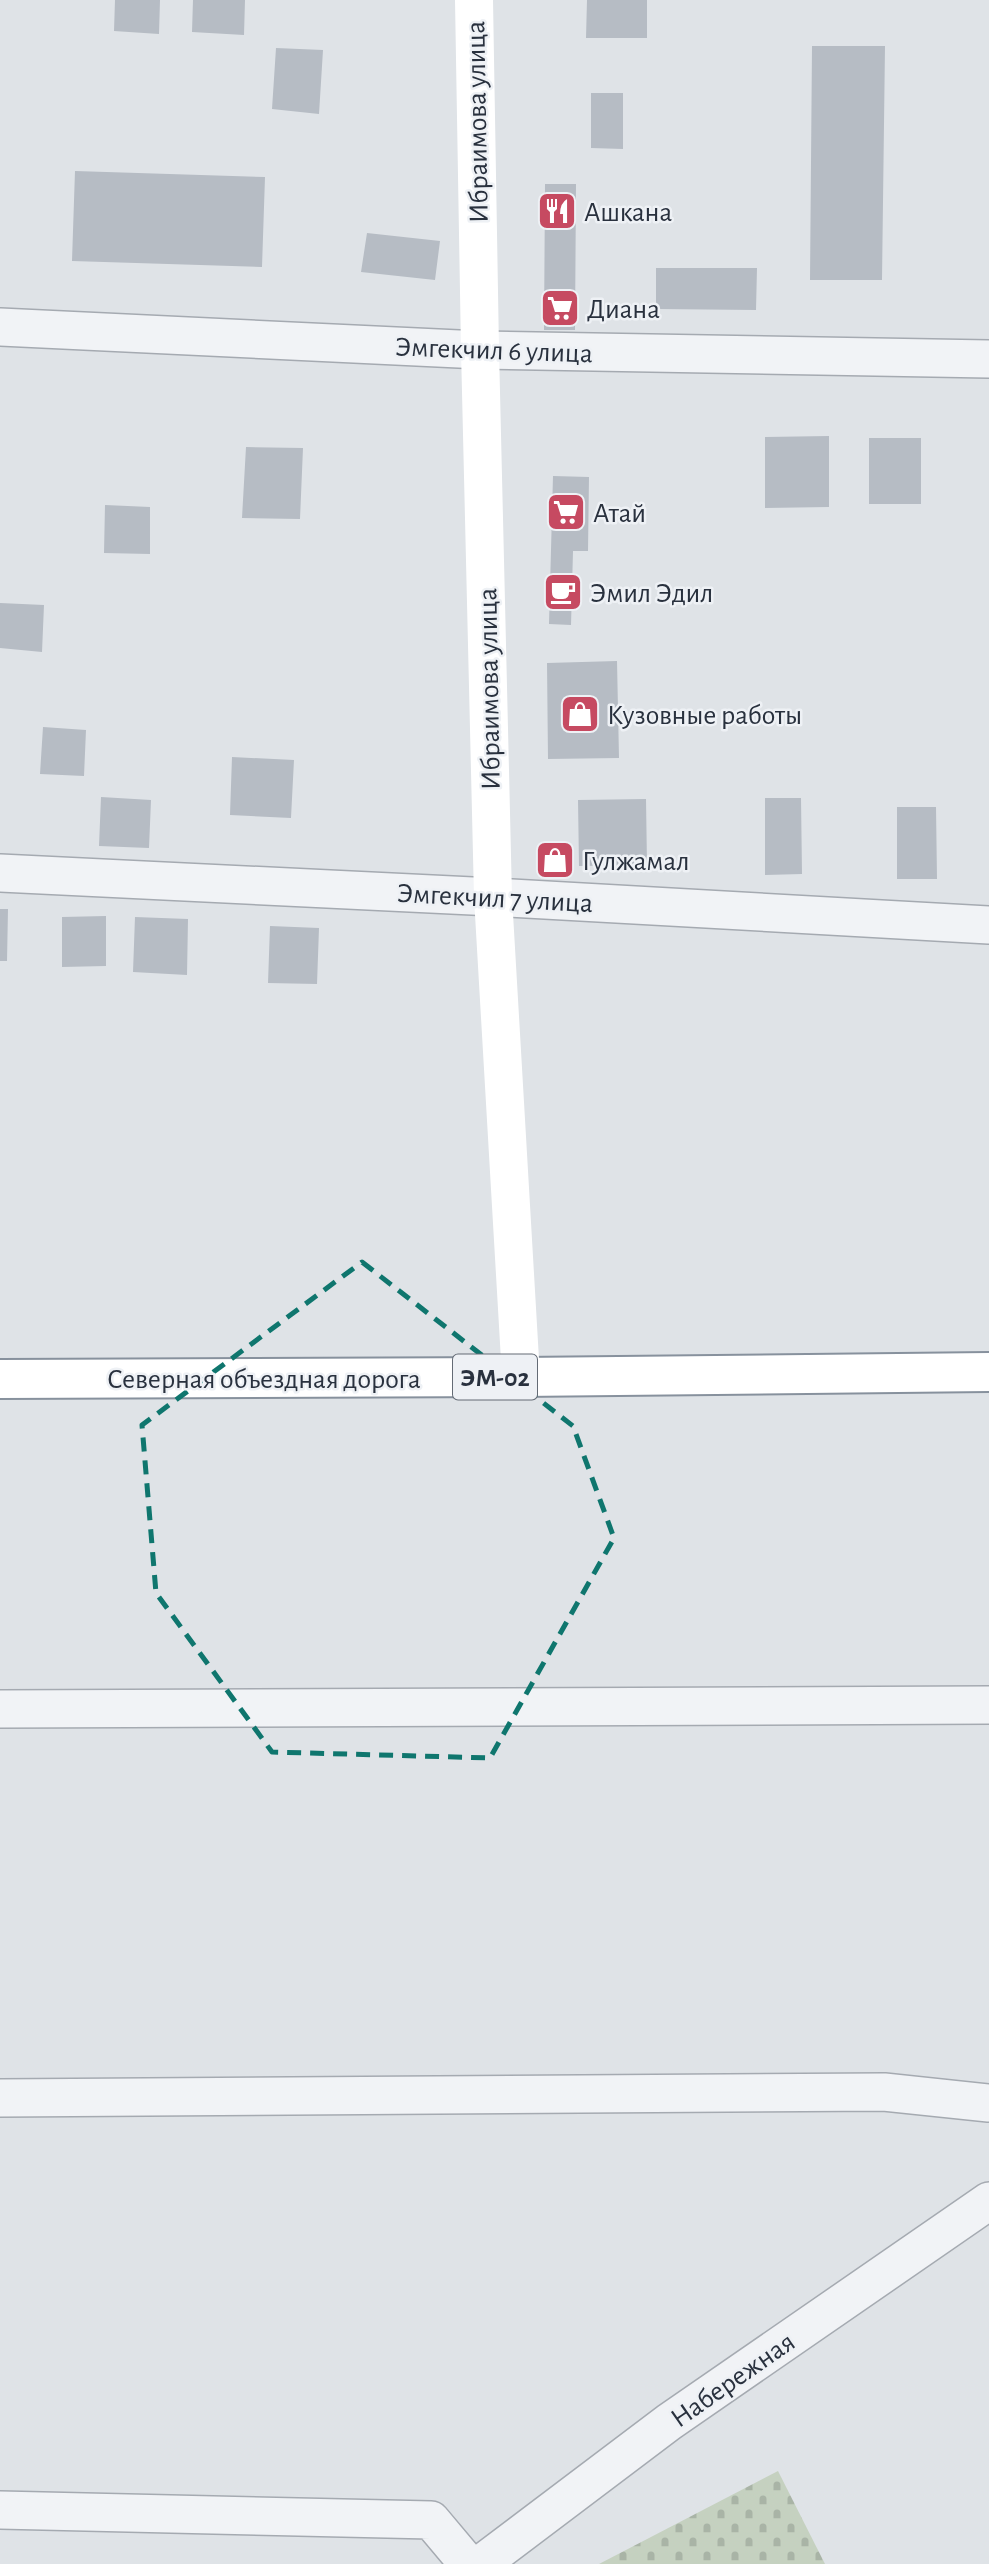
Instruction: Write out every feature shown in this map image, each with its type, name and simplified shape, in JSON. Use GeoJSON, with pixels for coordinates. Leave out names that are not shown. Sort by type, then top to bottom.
{"type":"FeatureCollection","features":[{"type":"Feature","properties":{"kind":"main road","name":"Ибраимова улица"},"geometry":{"type":"LineString","coordinates":[[474,0],[493,897],[521,1377]]}},
{"type":"Feature","properties":{"kind":"main road","name":"Северная объездная дорога"},"geometry":{"type":"LineString","coordinates":[[0,1379],[989,1372]]}},
{"type":"Feature","properties":{"kind":"street","name":"Эмгекчил 6 улица"},"geometry":{"type":"LineString","coordinates":[[0,327],[480,350],[989,359]]}},
{"type":"Feature","properties":{"kind":"street","name":"Эмгекчил 7 улица"},"geometry":{"type":"LineString","coordinates":[[0,873],[989,925]]}},
{"type":"Feature","properties":{"kind":"street"},"geometry":{"type":"LineString","coordinates":[[0,1709],[989,1705]]}},
{"type":"Feature","properties":{"kind":"street"},"geometry":{"type":"LineString","coordinates":[[0,2098],[884,2092],[989,2103]]}},
{"type":"Feature","properties":{"kind":"street","name":"Набережная"},"geometry":{"type":"LineString","coordinates":[[481,2564],[669,2422],[989,2201]]}},
{"type":"Feature","properties":{"kind":"street"},"geometry":{"type":"LineString","coordinates":[[0,2510],[430,2520],[468,2564]]}},
{"type":"Feature","properties":{"kind":"highlighted area"},"geometry":{"type":"Polygon","coordinates":[[[362,1262],[573,1426],[614,1538],[490,1758],[272,1752],[156,1593],[142,1425],[362,1262]]]}},
{"type":"Feature","properties":{"kind":"green space"},"geometry":{"type":"Polygon","coordinates":[[[778,2471],[825,2564],[599,2564],[778,2471]]]}},
{"type":"Feature","properties":{"kind":"building"},"geometry":{"type":"Polygon","coordinates":[[[115,0],[160,0],[159,34],[114,31],[115,0]]]}},
{"type":"Feature","properties":{"kind":"building"},"geometry":{"type":"Polygon","coordinates":[[[193,0],[245,0],[244,35],[192,32],[193,0]]]}},
{"type":"Feature","properties":{"kind":"building"},"geometry":{"type":"Polygon","coordinates":[[[587,0],[647,0],[647,38],[586,38],[587,0]]]}},
{"type":"Feature","properties":{"kind":"building"},"geometry":{"type":"Polygon","coordinates":[[[812,46],[885,46],[882,280],[810,280],[812,46]]]}},
{"type":"Feature","properties":{"kind":"building"},"geometry":{"type":"Polygon","coordinates":[[[276,48],[323,50],[319,114],[272,109],[276,48]]]}},
{"type":"Feature","properties":{"kind":"building"},"geometry":{"type":"Polygon","coordinates":[[[591,93],[623,93],[623,149],[591,148],[591,93]]]}},
{"type":"Feature","properties":{"kind":"building"},"geometry":{"type":"Polygon","coordinates":[[[75,171],[265,177],[262,267],[72,261],[75,171]]]}},
{"type":"Feature","properties":{"kind":"building"},"geometry":{"type":"Polygon","coordinates":[[[545,184],[576,184],[575,330],[544,330],[545,184]]]}},
{"type":"Feature","properties":{"kind":"building"},"geometry":{"type":"Polygon","coordinates":[[[367,233],[440,241],[435,280],[361,272],[367,233]]]}},
{"type":"Feature","properties":{"kind":"building"},"geometry":{"type":"Polygon","coordinates":[[[656,268],[757,268],[756,310],[656,309],[656,268]]]}},
{"type":"Feature","properties":{"kind":"building"},"geometry":{"type":"Polygon","coordinates":[[[829,436],[829,507],[765,508],[765,437],[829,436]]]}},
{"type":"Feature","properties":{"kind":"building"},"geometry":{"type":"Polygon","coordinates":[[[869,438],[921,438],[921,504],[869,504],[869,438]]]}},
{"type":"Feature","properties":{"kind":"building"},"geometry":{"type":"Polygon","coordinates":[[[246,447],[303,448],[300,519],[242,518],[246,447]]]}},
{"type":"Feature","properties":{"kind":"building"},"geometry":{"type":"Polygon","coordinates":[[[553,476],[589,477],[588,551],[573,551],[571,625],[549,624],[553,476]]]}},
{"type":"Feature","properties":{"kind":"building"},"geometry":{"type":"Polygon","coordinates":[[[105,505],[150,507],[150,554],[104,553],[105,505]]]}},
{"type":"Feature","properties":{"kind":"building"},"geometry":{"type":"Polygon","coordinates":[[[0,603],[44,605],[42,652],[0,648],[0,603]]]}},
{"type":"Feature","properties":{"kind":"building"},"geometry":{"type":"Polygon","coordinates":[[[617,661],[619,758],[548,759],[547,663],[617,661]]]}},
{"type":"Feature","properties":{"kind":"building"},"geometry":{"type":"Polygon","coordinates":[[[43,727],[86,730],[84,776],[40,774],[43,727]]]}},
{"type":"Feature","properties":{"kind":"building"},"geometry":{"type":"Polygon","coordinates":[[[232,757],[294,760],[291,818],[230,815],[232,757]]]}},
{"type":"Feature","properties":{"kind":"building"},"geometry":{"type":"Polygon","coordinates":[[[101,797],[151,800],[149,848],[99,846],[101,797]]]}},
{"type":"Feature","properties":{"kind":"building"},"geometry":{"type":"Polygon","coordinates":[[[765,798],[801,798],[802,874],[765,875],[765,798]]]}},
{"type":"Feature","properties":{"kind":"building"},"geometry":{"type":"Polygon","coordinates":[[[646,799],[647,865],[579,866],[578,800],[646,799]]]}},
{"type":"Feature","properties":{"kind":"building"},"geometry":{"type":"Polygon","coordinates":[[[897,807],[936,807],[937,879],[897,879],[897,807]]]}},
{"type":"Feature","properties":{"kind":"building"},"geometry":{"type":"Polygon","coordinates":[[[0,909],[8,909],[7,961],[0,961],[0,909]]]}},
{"type":"Feature","properties":{"kind":"building"},"geometry":{"type":"Polygon","coordinates":[[[106,916],[106,966],[62,967],[62,917],[106,916]]]}},
{"type":"Feature","properties":{"kind":"building"},"geometry":{"type":"Polygon","coordinates":[[[135,917],[188,919],[187,975],[133,972],[135,917]]]}},
{"type":"Feature","properties":{"kind":"building"},"geometry":{"type":"Polygon","coordinates":[[[270,926],[319,928],[317,984],[268,983],[270,926]]]}},
{"type":"Feature","properties":{"kind":"place","name":"Ашкана"},"geometry":{"type":"Point","coordinates":[557,211]}},
{"type":"Feature","properties":{"kind":"place","name":"Диана"},"geometry":{"type":"Point","coordinates":[560,308]}},
{"type":"Feature","properties":{"kind":"place","name":"Атай"},"geometry":{"type":"Point","coordinates":[566,512]}},
{"type":"Feature","properties":{"kind":"place","name":"Эмил Эдил"},"geometry":{"type":"Point","coordinates":[563,592]}},
{"type":"Feature","properties":{"kind":"place","name":"Кузовные работы"},"geometry":{"type":"Point","coordinates":[580,714]}},
{"type":"Feature","properties":{"kind":"place","name":"Гулжамал"},"geometry":{"type":"Point","coordinates":[555,860]}}]}
